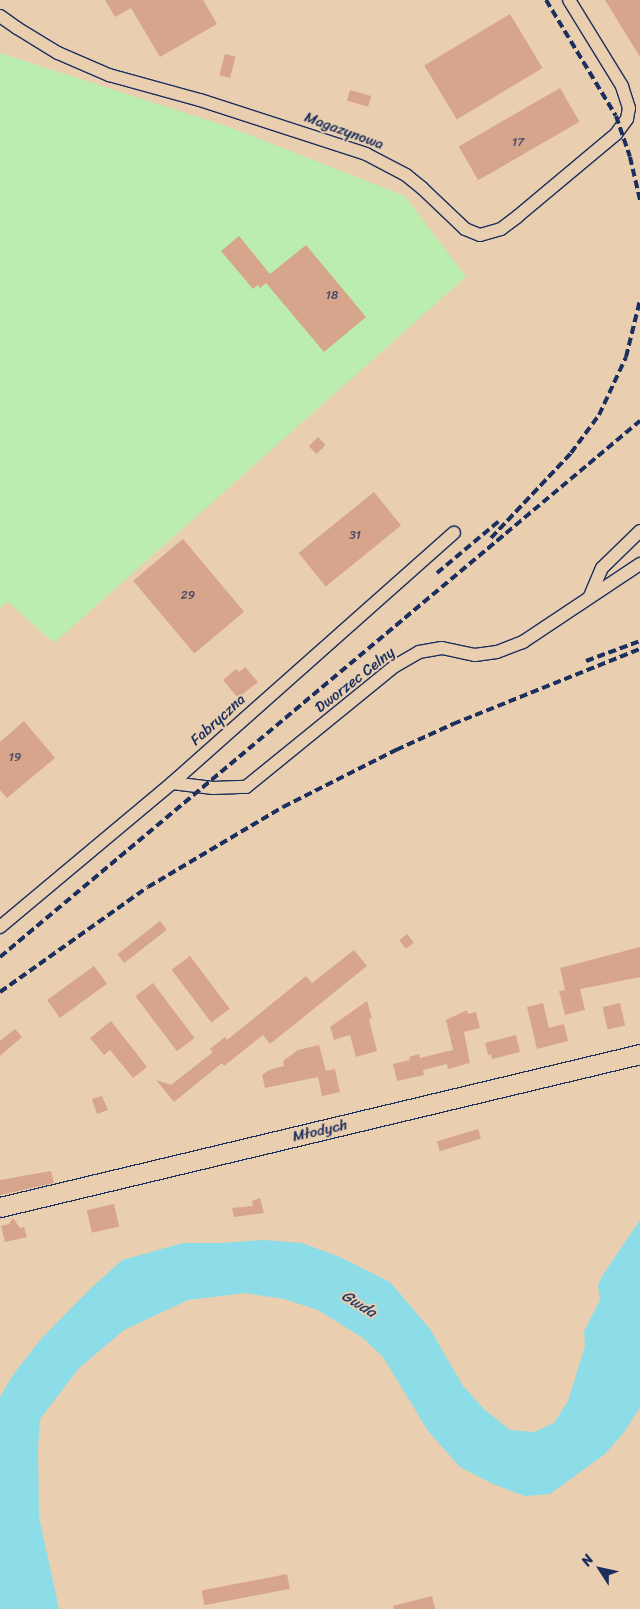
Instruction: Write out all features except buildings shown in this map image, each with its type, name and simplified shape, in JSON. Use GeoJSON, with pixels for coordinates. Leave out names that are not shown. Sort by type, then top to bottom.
{"type":"FeatureCollection","features":[{"type":"Feature","properties":{"kind":"street","name":"Magazynowa"},"geometry":{"type":"LineString","coordinates":[[0,16],[40,43],[103,72],[200,100],[366,154],[406,176],[422,188],[465,229],[480,235],[501,229],[518,216],[616,134],[625,124],[628,115],[628,100],[622,86],[569,0]]}},
{"type":"Feature","properties":{"kind":"street"},"geometry":{"type":"LineString","coordinates":[[590,596],[602,568],[640,531]]}},
{"type":"Feature","properties":{"kind":"street","name":"Fabryczna"},"geometry":{"type":"LineString","coordinates":[[0,927],[172,782],[454,533]]}},
{"type":"Feature","properties":{"kind":"street","name":"Dworzec Celny"},"geometry":{"type":"LineString","coordinates":[[172,782],[213,788],[246,787],[395,666],[419,652],[442,648],[475,655],[497,652],[524,642],[640,564]]}},
{"type":"Feature","properties":{"kind":"street","name":"Młodych"},"geometry":{"type":"LineString","coordinates":[[0,1207],[640,1054]]}},
{"type":"Feature","properties":{"kind":"green space"},"geometry":{"type":"Polygon","coordinates":[[[0,53],[232,128],[405,196],[466,277],[54,643],[8,602],[0,608],[0,53]]]}},
{"type":"Feature","properties":{"kind":"water","name":"Gwda"},"geometry":{"type":"Polygon","coordinates":[[[640,1220],[640,1407],[625,1431],[605,1454],[550,1494],[525,1496],[493,1484],[460,1467],[428,1431],[383,1357],[363,1338],[318,1310],[284,1299],[245,1293],[188,1300],[124,1330],[79,1368],[40,1419],[38,1449],[39,1517],[59,1609],[0,1609],[0,1397],[13,1375],[40,1340],[89,1290],[122,1260],[183,1243],[263,1240],[302,1243],[340,1257],[390,1282],[430,1329],[463,1386],[484,1409],[510,1430],[534,1432],[554,1423],[568,1401],[585,1346],[584,1331],[600,1300],[598,1286],[602,1276],[640,1220]]]}},
{"type":"Feature","properties":{"kind":"railway"},"geometry":{"type":"LineString","coordinates":[[546,0],[616,116],[630,157],[640,200]]}},
{"type":"Feature","properties":{"kind":"railway"},"geometry":{"type":"LineString","coordinates":[[491,538],[571,453],[599,415],[626,357],[640,300]]}},
{"type":"Feature","properties":{"kind":"railway"},"geometry":{"type":"LineString","coordinates":[[0,957],[640,421]]}},
{"type":"Feature","properties":{"kind":"railway"},"geometry":{"type":"LineString","coordinates":[[437,573],[499,521]]}},
{"type":"Feature","properties":{"kind":"railway"},"geometry":{"type":"LineString","coordinates":[[586,661],[640,641]]}},
{"type":"Feature","properties":{"kind":"railway"},"geometry":{"type":"LineString","coordinates":[[0,992],[148,887],[283,807],[396,750],[453,724],[640,649]]}}]}
